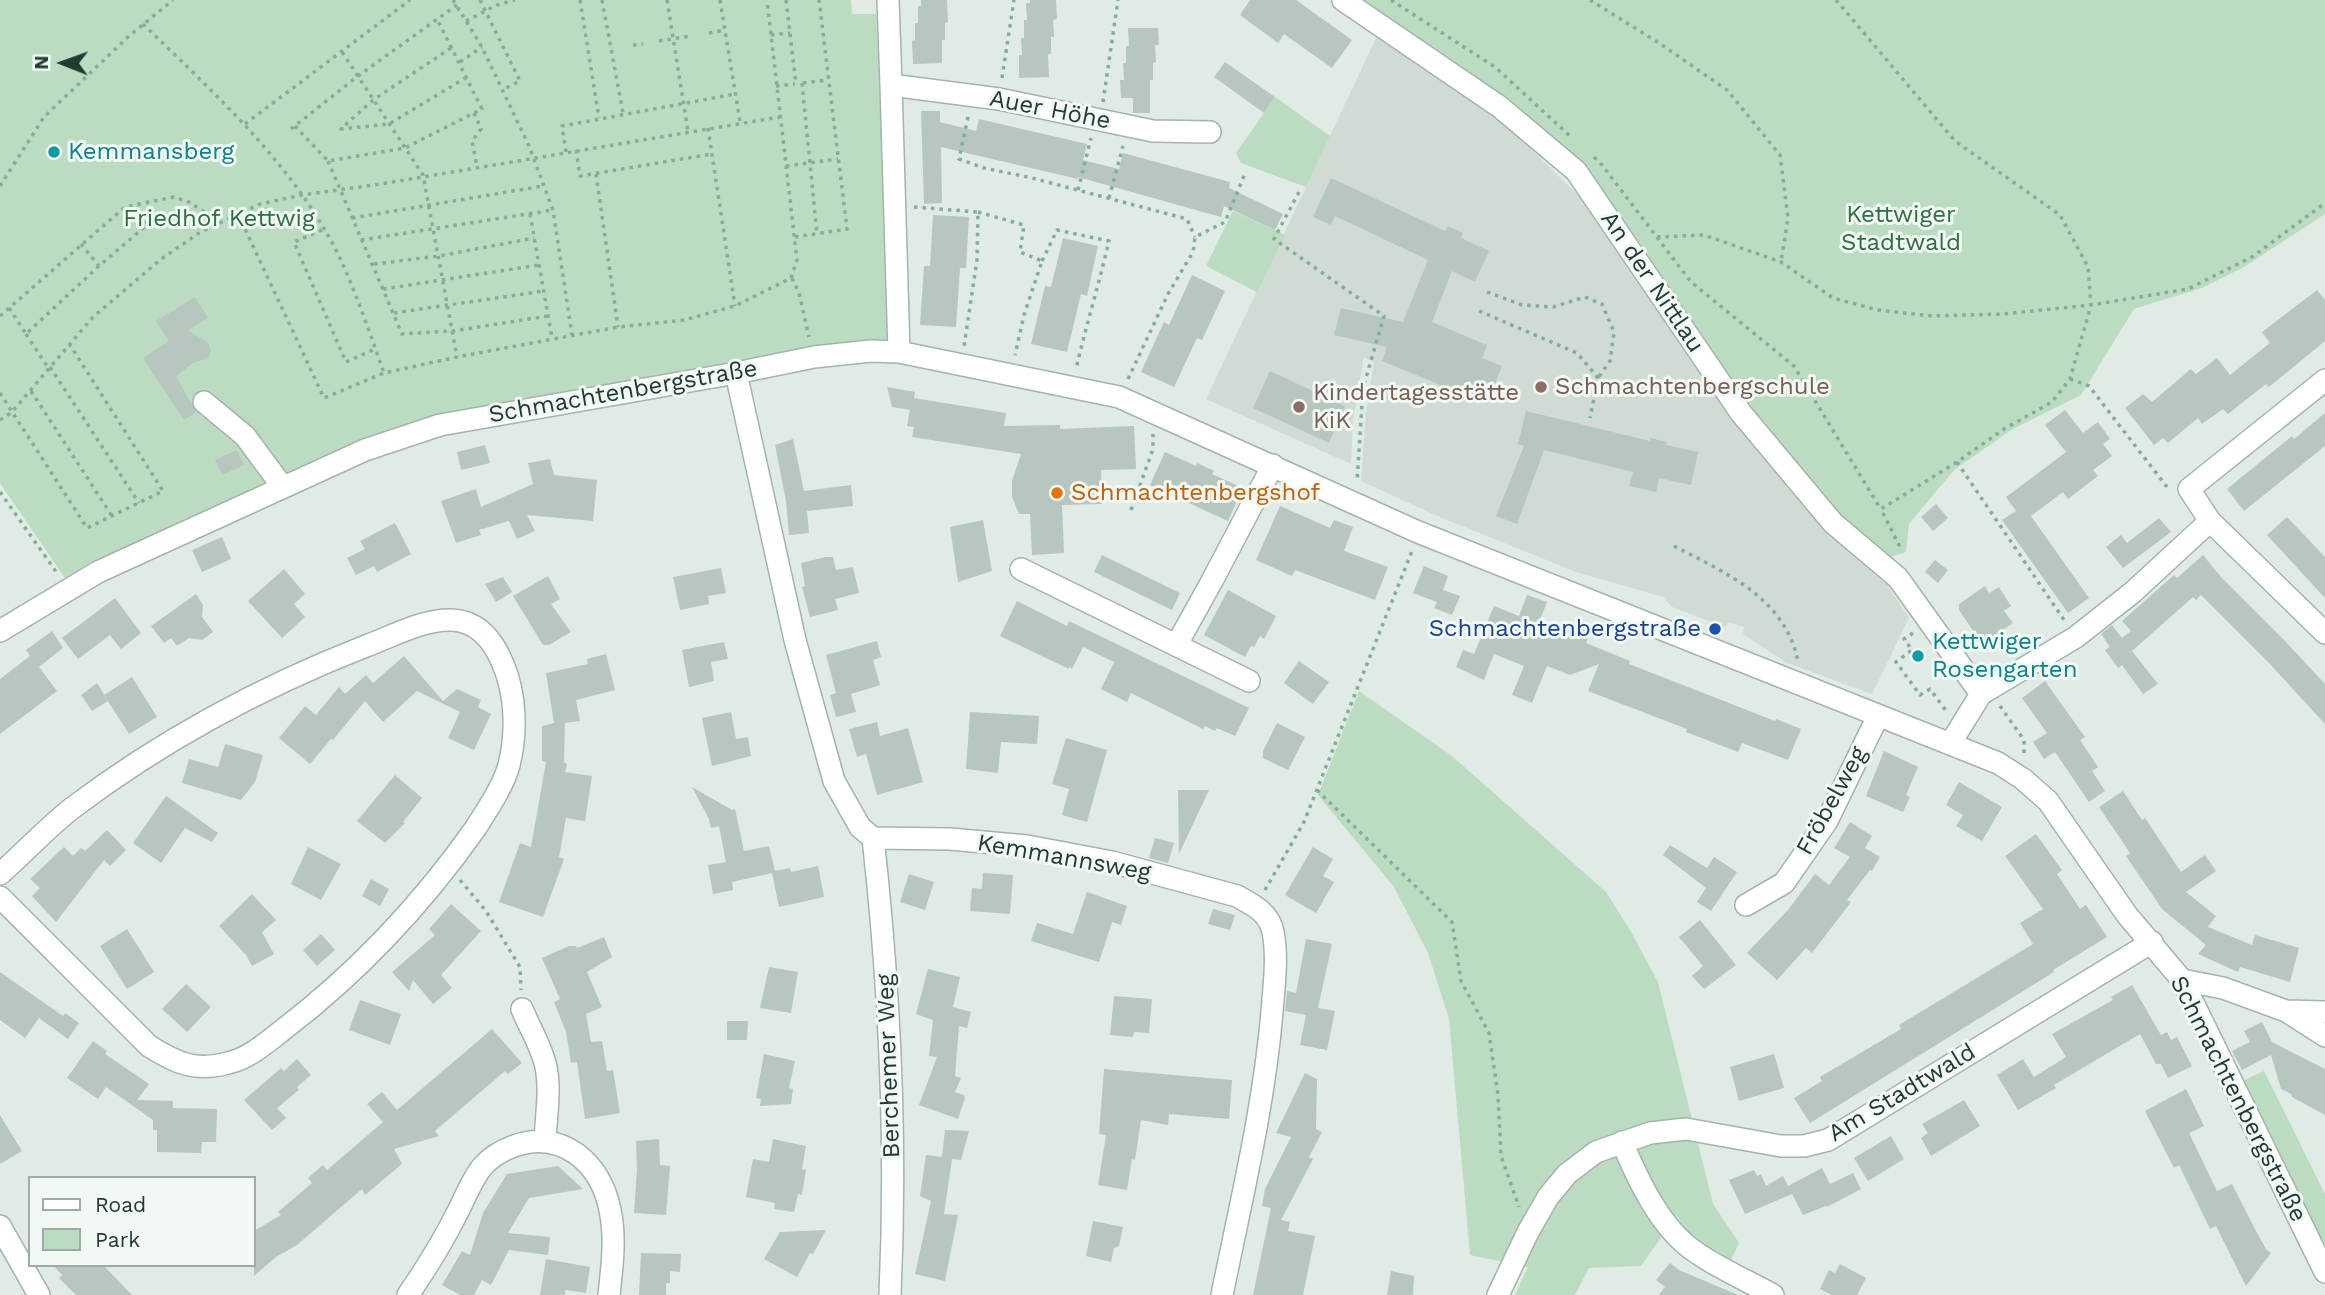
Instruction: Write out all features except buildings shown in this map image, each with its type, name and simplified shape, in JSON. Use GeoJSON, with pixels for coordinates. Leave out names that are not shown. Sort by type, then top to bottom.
{"type":"FeatureCollection","features":[{"type":"Feature","properties":{"kind":"street"},"geometry":{"type":"LineString","coordinates":[[888,0],[899,352]]}},
{"type":"Feature","properties":{"kind":"street","name":"An der Nittlau"},"geometry":{"type":"LineString","coordinates":[[1343,0],[1500,107],[1576,171],[1741,414],[1833,523],[1898,578],[1981,694]]}},
{"type":"Feature","properties":{"kind":"street","name":"Auer Höhe"},"geometry":{"type":"LineString","coordinates":[[891,85],[999,99],[1153,131],[1210,132]]}},
{"type":"Feature","properties":{"kind":"street","name":"Schmachtenbergstraße"},"geometry":{"type":"LineString","coordinates":[[0,631],[98,572],[365,450],[440,425],[814,357],[871,351],[899,352],[1119,397],[1418,532],[1998,763],[2023,779],[2048,801],[2127,915],[2182,980],[2325,1272]]}},
{"type":"Feature","properties":{"kind":"street"},"geometry":{"type":"LineString","coordinates":[[736,373],[795,640],[834,781],[860,827],[873,838]]}},
{"type":"Feature","properties":{"kind":"street"},"geometry":{"type":"LineString","coordinates":[[2325,380],[2189,489],[2210,521],[2325,633]]}},
{"type":"Feature","properties":{"kind":"street"},"geometry":{"type":"LineString","coordinates":[[204,402],[245,436],[282,486]]}},
{"type":"Feature","properties":{"kind":"street"},"geometry":{"type":"LineString","coordinates":[[1177,644],[1273,465]]}},
{"type":"Feature","properties":{"kind":"street"},"geometry":{"type":"LineString","coordinates":[[1950,744],[1981,694],[2076,637],[2133,592],[2210,521]]}},
{"type":"Feature","properties":{"kind":"street"},"geometry":{"type":"LineString","coordinates":[[1021,569],[1249,681]]}},
{"type":"Feature","properties":{"kind":"street"},"geometry":{"type":"LineString","coordinates":[[0,874],[70,811],[171,741],[241,702],[321,664],[425,623],[454,620],[480,629],[496,646],[511,683],[513,723],[509,766],[488,809],[448,867],[380,944],[320,1002],[254,1052],[229,1063],[200,1067],[173,1061],[149,1046],[0,897]]}},
{"type":"Feature","properties":{"kind":"street","name":"Fröbelweg"},"geometry":{"type":"LineString","coordinates":[[1746,905],[1784,883],[1820,832],[1878,716]]}},
{"type":"Feature","properties":{"kind":"street","name":"Kemmannsweg"},"geometry":{"type":"LineString","coordinates":[[873,838],[950,839],[1027,846],[1112,862],[1237,896],[1255,905]]}},
{"type":"Feature","properties":{"kind":"street","name":"Berchemer Weg"},"geometry":{"type":"LineString","coordinates":[[873,838],[883,926],[891,1063],[893,1224],[890,1295]]}},
{"type":"Feature","properties":{"kind":"street"},"geometry":{"type":"LineString","coordinates":[[1222,1295],[1267,1067],[1275,974],[1273,932],[1266,915],[1255,905]]}},
{"type":"Feature","properties":{"kind":"street","name":"Am Stadtwald"},"geometry":{"type":"LineString","coordinates":[[1498,1295],[1548,1197],[1567,1174],[1597,1152],[1650,1133],[1686,1129],[1781,1146],[1804,1146],[1828,1140],[2152,942]]}},
{"type":"Feature","properties":{"kind":"street"},"geometry":{"type":"LineString","coordinates":[[2182,980],[2223,988],[2286,1011],[2325,1036]]}},
{"type":"Feature","properties":{"kind":"street"},"geometry":{"type":"LineString","coordinates":[[522,1009],[543,1055],[546,1068],[548,1087],[545,1141]]}},
{"type":"Feature","properties":{"kind":"street"},"geometry":{"type":"LineString","coordinates":[[2286,1011],[2325,1012]]}},
{"type":"Feature","properties":{"kind":"street"},"geometry":{"type":"LineString","coordinates":[[408,1295],[436,1253],[482,1166],[503,1149],[526,1141],[545,1141],[567,1147],[586,1161],[599,1179],[611,1210],[613,1250],[609,1295]]}},
{"type":"Feature","properties":{"kind":"street"},"geometry":{"type":"LineString","coordinates":[[1622,1142],[1640,1184],[1675,1235],[1696,1253],[1773,1295]]}},
{"type":"Feature","properties":{"kind":"street"},"geometry":{"type":"LineString","coordinates":[[0,1226],[39,1295]]}},
{"type":"Feature","properties":{"kind":"path"},"geometry":{"type":"LineString","coordinates":[[0,186],[44,117],[143,24],[173,0]]}},
{"type":"Feature","properties":{"kind":"path"},"geometry":{"type":"LineString","coordinates":[[245,124],[410,0]]}},
{"type":"Feature","properties":{"kind":"path"},"geometry":{"type":"LineString","coordinates":[[453,0],[482,47],[534,158],[552,210],[572,335]]}},
{"type":"Feature","properties":{"kind":"path"},"geometry":{"type":"LineString","coordinates":[[480,0],[520,81],[502,90]]}},
{"type":"Feature","properties":{"kind":"path"},"geometry":{"type":"LineString","coordinates":[[466,21],[515,0]]}},
{"type":"Feature","properties":{"kind":"path"},"geometry":{"type":"LineString","coordinates":[[580,0],[599,118]]}},
{"type":"Feature","properties":{"kind":"path"},"geometry":{"type":"LineString","coordinates":[[602,0],[622,113]]}},
{"type":"Feature","properties":{"kind":"path"},"geometry":{"type":"LineString","coordinates":[[667,0],[688,131]]}},
{"type":"Feature","properties":{"kind":"path"},"geometry":{"type":"LineString","coordinates":[[720,0],[740,123]]}},
{"type":"Feature","properties":{"kind":"path"},"geometry":{"type":"LineString","coordinates":[[767,0],[795,237],[797,260],[792,278],[799,293],[814,357]]}},
{"type":"Feature","properties":{"kind":"path"},"geometry":{"type":"LineString","coordinates":[[786,0],[796,83]]}},
{"type":"Feature","properties":{"kind":"path"},"geometry":{"type":"LineString","coordinates":[[795,237],[847,229],[819,0]]}},
{"type":"Feature","properties":{"kind":"path"},"geometry":{"type":"LineString","coordinates":[[999,99],[1014,0]]}},
{"type":"Feature","properties":{"kind":"path"},"geometry":{"type":"LineString","coordinates":[[1077,190],[1098,119],[1118,0]]}},
{"type":"Feature","properties":{"kind":"path"},"geometry":{"type":"LineString","coordinates":[[1590,0],[1727,90],[1780,155],[1788,218],[1781,262]]}},
{"type":"Feature","properties":{"kind":"path"},"geometry":{"type":"LineString","coordinates":[[1836,0],[1955,141],[2060,215],[2088,267],[2091,305],[2070,379],[2052,402],[2004,429],[1881,509]]}},
{"type":"Feature","properties":{"kind":"path"},"geometry":{"type":"LineString","coordinates":[[457,5],[358,76],[293,127],[328,161],[402,334],[453,331],[548,316]]}},
{"type":"Feature","properties":{"kind":"path"},"geometry":{"type":"LineString","coordinates":[[328,161],[405,148],[482,109],[437,19]]}},
{"type":"Feature","properties":{"kind":"path"},"geometry":{"type":"LineString","coordinates":[[143,24],[245,124],[302,195],[338,254],[384,373]]}},
{"type":"Feature","properties":{"kind":"path"},"geometry":{"type":"LineString","coordinates":[[709,33],[725,30]]}},
{"type":"Feature","properties":{"kind":"path"},"geometry":{"type":"LineString","coordinates":[[772,35],[790,33]]}},
{"type":"Feature","properties":{"kind":"path"},"geometry":{"type":"LineString","coordinates":[[659,41],[691,36]]}},
{"type":"Feature","properties":{"kind":"path"},"geometry":{"type":"LineString","coordinates":[[633,46],[643,44]]}},
{"type":"Feature","properties":{"kind":"path"},"geometry":{"type":"LineString","coordinates":[[459,62],[482,47]]}},
{"type":"Feature","properties":{"kind":"path"},"geometry":{"type":"LineString","coordinates":[[452,48],[373,100],[341,129],[389,124],[467,77]]}},
{"type":"Feature","properties":{"kind":"path"},"geometry":{"type":"LineString","coordinates":[[342,52],[423,175],[457,357]]}},
{"type":"Feature","properties":{"kind":"path"},"geometry":{"type":"LineString","coordinates":[[776,86],[828,80]]}},
{"type":"Feature","properties":{"kind":"path"},"geometry":{"type":"LineString","coordinates":[[802,83],[817,233]]}},
{"type":"Feature","properties":{"kind":"path"},"geometry":{"type":"LineString","coordinates":[[566,152],[562,126],[735,94]]}},
{"type":"Feature","properties":{"kind":"path"},"geometry":{"type":"LineString","coordinates":[[972,95],[959,159],[984,168],[1187,219],[1195,237],[1193,252],[1168,293],[1119,397]]}},
{"type":"Feature","properties":{"kind":"path"},"geometry":{"type":"LineString","coordinates":[[474,113],[481,129],[472,141],[477,167]]}},
{"type":"Feature","properties":{"kind":"path"},"geometry":{"type":"LineString","coordinates":[[0,420],[11,413],[93,317],[160,260],[215,225],[260,204],[780,117]]}},
{"type":"Feature","properties":{"kind":"path"},"geometry":{"type":"LineString","coordinates":[[1110,198],[1129,126]]}},
{"type":"Feature","properties":{"kind":"path"},"geometry":{"type":"LineString","coordinates":[[708,128],[735,306]]}},
{"type":"Feature","properties":{"kind":"path"},"geometry":{"type":"LineString","coordinates":[[576,150],[580,176],[712,154]]}},
{"type":"Feature","properties":{"kind":"path"},"geometry":{"type":"LineString","coordinates":[[786,166],[838,159]]}},
{"type":"Feature","properties":{"kind":"path"},"geometry":{"type":"LineString","coordinates":[[1195,237],[1225,222],[1247,171]]}},
{"type":"Feature","properties":{"kind":"path"},"geometry":{"type":"LineString","coordinates":[[596,174],[618,327]]}},
{"type":"Feature","properties":{"kind":"path"},"geometry":{"type":"LineString","coordinates":[[352,218],[543,186]]}},
{"type":"Feature","properties":{"kind":"path"},"geometry":{"type":"LineString","coordinates":[[1300,192],[1275,239],[1384,316],[1363,388],[1356,505]]}},
{"type":"Feature","properties":{"kind":"path"},"geometry":{"type":"LineString","coordinates":[[0,316],[125,206],[174,197],[203,211],[215,225]]}},
{"type":"Feature","properties":{"kind":"path"},"geometry":{"type":"LineString","coordinates":[[1898,578],[1899,545],[1881,509],[1794,366],[1691,282],[1657,237],[1704,235],[1781,262],[1833,298],[1878,310],[1944,316],[2003,314],[2091,305],[2188,289],[2252,257],[2325,203]]}},
{"type":"Feature","properties":{"kind":"path"},"geometry":{"type":"LineString","coordinates":[[26,334],[148,225],[134,204]]}},
{"type":"Feature","properties":{"kind":"path"},"geometry":{"type":"LineString","coordinates":[[894,207],[978,212],[1024,225],[1020,252],[1042,261]]}},
{"type":"Feature","properties":{"kind":"path"},"geometry":{"type":"LineString","coordinates":[[361,240],[552,210]]}},
{"type":"Feature","properties":{"kind":"path"},"geometry":{"type":"LineString","coordinates":[[961,365],[977,260],[978,212]]}},
{"type":"Feature","properties":{"kind":"path"},"geometry":{"type":"LineString","coordinates":[[238,214],[324,398],[384,373],[457,357],[618,327],[684,320],[735,306],[792,278]]}},
{"type":"Feature","properties":{"kind":"path"},"geometry":{"type":"LineString","coordinates":[[530,215],[552,338]]}},
{"type":"Feature","properties":{"kind":"path"},"geometry":{"type":"LineString","coordinates":[[323,229],[294,242],[346,362],[375,349]]}},
{"type":"Feature","properties":{"kind":"path"},"geometry":{"type":"LineString","coordinates":[[1010,375],[1024,315],[1042,261],[1057,230],[1109,242],[1071,388]]}},
{"type":"Feature","properties":{"kind":"path"},"geometry":{"type":"LineString","coordinates":[[373,264],[439,256],[534,238]]}},
{"type":"Feature","properties":{"kind":"path"},"geometry":{"type":"LineString","coordinates":[[81,244],[99,266]]}},
{"type":"Feature","properties":{"kind":"path"},"geometry":{"type":"LineString","coordinates":[[383,289],[443,282],[539,265]]}},
{"type":"Feature","properties":{"kind":"path"},"geometry":{"type":"LineString","coordinates":[[394,313],[544,291]]}},
{"type":"Feature","properties":{"kind":"path"},"geometry":{"type":"LineString","coordinates":[[1487,292],[1522,305],[1553,307],[1585,297],[1602,304],[1614,332],[1610,361],[1598,378],[1590,418]]}},
{"type":"Feature","properties":{"kind":"path"},"geometry":{"type":"LineString","coordinates":[[9,308],[139,503]]}},
{"type":"Feature","properties":{"kind":"path"},"geometry":{"type":"LineString","coordinates":[[1479,311],[1577,353],[1598,378]]}},
{"type":"Feature","properties":{"kind":"path"},"geometry":{"type":"LineString","coordinates":[[0,393],[87,528],[163,491],[70,345]]}},
{"type":"Feature","properties":{"kind":"path"},"geometry":{"type":"LineString","coordinates":[[2070,379],[2089,386],[2164,485],[2174,489],[2189,489]]}},
{"type":"Feature","properties":{"kind":"path"},"geometry":{"type":"LineString","coordinates":[[31,390],[112,516]]}},
{"type":"Feature","properties":{"kind":"path"},"geometry":{"type":"LineString","coordinates":[[1131,509],[1153,449]]}},
{"type":"Feature","properties":{"kind":"path"},"geometry":{"type":"LineString","coordinates":[[1957,462],[2076,637]]}},
{"type":"Feature","properties":{"kind":"path"},"geometry":{"type":"LineString","coordinates":[[0,492],[68,589]]}},
{"type":"Feature","properties":{"kind":"path"},"geometry":{"type":"LineString","coordinates":[[1255,905],[1304,822],[1318,790],[1418,532]]}},
{"type":"Feature","properties":{"kind":"path"},"geometry":{"type":"LineString","coordinates":[[1674,546],[1733,577],[1766,602],[1786,626],[1795,645],[1798,661],[1794,682]]}},
{"type":"Feature","properties":{"kind":"path"},"geometry":{"type":"LineString","coordinates":[[1929,621],[1904,639],[1912,650],[1896,662],[1920,695],[1930,689],[1944,708]]}},
{"type":"Feature","properties":{"kind":"path"},"geometry":{"type":"LineString","coordinates":[[1981,694],[1998,703],[2024,740],[2023,779]]}},
{"type":"Feature","properties":{"kind":"path"},"geometry":{"type":"LineString","coordinates":[[1318,790],[1452,922],[1461,981],[1489,1033],[1498,1095],[1501,1156],[1528,1232]]}},
{"type":"Feature","properties":{"kind":"path"},"geometry":{"type":"LineString","coordinates":[[448,867],[486,911],[520,967],[522,1009]]}},
{"type":"Feature","properties":{"kind":"shaded area","name":"Schmachtenbergschule"},"geometry":{"type":"Polygon","coordinates":[[[1378,34],[1498,117],[1578,195],[1743,432],[1825,532],[1887,585],[1909,618],[1872,694],[1787,663],[1743,634],[1744,627],[1729,622],[1725,627],[1672,607],[1663,597],[1576,572],[1435,515],[1361,481],[1366,412],[1374,362],[1364,357],[1353,420],[1351,464],[1206,399],[1378,34]]]}},
{"type":"Feature","properties":{"kind":"green space","name":"Friedhof Kettwig"},"geometry":{"type":"Polygon","coordinates":[[[0,0],[851,0],[852,14],[876,14],[893,346],[440,417],[273,484],[91,562],[65,578],[0,483],[0,0]]]}},
{"type":"Feature","properties":{"kind":"green space","name":"Kettwiger Stadtwald"},"geometry":{"type":"Polygon","coordinates":[[[1358,0],[2325,0],[2325,214],[2244,267],[2202,288],[2134,309],[2081,395],[2011,430],[1954,470],[1909,524],[1906,552],[1887,558],[1834,513],[1742,401],[1546,134],[1469,72],[1358,0]]]}},
{"type":"Feature","properties":{"kind":"green space"},"geometry":{"type":"Polygon","coordinates":[[[1275,97],[1330,136],[1306,187],[1241,163],[1236,153],[1275,97]]]}},
{"type":"Feature","properties":{"kind":"green space"},"geometry":{"type":"Polygon","coordinates":[[[1233,211],[1285,235],[1257,292],[1206,266],[1233,211]]]}},
{"type":"Feature","properties":{"kind":"green space"},"geometry":{"type":"Polygon","coordinates":[[[1359,691],[1452,756],[1606,892],[1658,982],[1713,1204],[1739,1243],[1731,1260],[1691,1236],[1676,1216],[1641,1266],[1589,1268],[1575,1295],[1515,1295],[1528,1267],[1470,1255],[1449,1019],[1428,953],[1394,887],[1318,795],[1359,691]]]}},
{"type":"Feature","properties":{"kind":"green space"},"geometry":{"type":"Polygon","coordinates":[[[2264,1071],[2325,1194],[2325,1247],[2242,1081],[2264,1071]]]}},
{"type":"Feature","properties":{"kind":"place","name":"Kemmansberg"},"geometry":{"type":"Point","coordinates":[54,152]}},
{"type":"Feature","properties":{"kind":"place","name":"Schmachtenbergschule"},"geometry":{"type":"Point","coordinates":[1541,387]}},
{"type":"Feature","properties":{"kind":"place","name":"Kindertagesstätte KiK"},"geometry":{"type":"Point","coordinates":[1299,407]}},
{"type":"Feature","properties":{"kind":"place","name":"Schmachtenbergshof"},"geometry":{"type":"Point","coordinates":[1057,493]}},
{"type":"Feature","properties":{"kind":"place","name":"Schmachtenbergstraße"},"geometry":{"type":"Point","coordinates":[1715,629]}},
{"type":"Feature","properties":{"kind":"place","name":"Kettwiger Rosengarten"},"geometry":{"type":"Point","coordinates":[1918,656]}}]}
